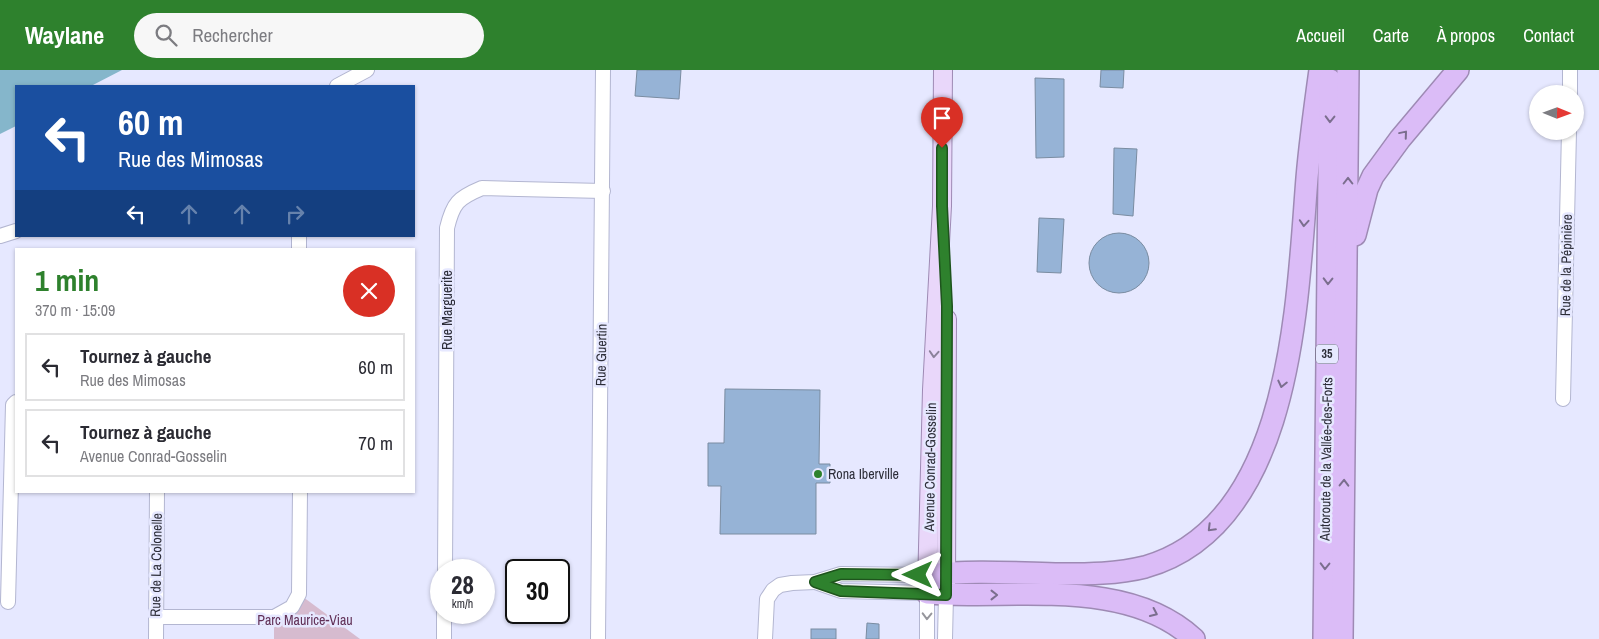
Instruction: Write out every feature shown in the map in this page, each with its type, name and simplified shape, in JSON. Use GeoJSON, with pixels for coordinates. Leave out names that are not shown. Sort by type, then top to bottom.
{"type":"FeatureCollection","features":[{"type":"Feature","properties":{"kind":"highway"},"geometry":{"type":"LineString","coordinates":[[936,584],[1134,569],[1160,562],[1183,550],[1204,535],[1231,505],[1252,471],[1267,438],[1288,360],[1296,305],[1307,174],[1320,70]]}},
{"type":"Feature","properties":{"kind":"highway","name":"Autoroute de la Vallée-des-Forts"},"geometry":{"type":"LineString","coordinates":[[1324,639],[1330,70]]}},
{"type":"Feature","properties":{"kind":"highway","name":"Autoroute de la Vallée-des-Forts"},"geometry":{"type":"LineString","coordinates":[[1342,639],[1348,70]]}},
{"type":"Feature","properties":{"kind":"highway"},"geometry":{"type":"LineString","coordinates":[[1347,265],[1367,189],[1373,176],[1400,139],[1458,70]]}},
{"type":"Feature","properties":{"kind":"highway"},"geometry":{"type":"LineString","coordinates":[[936,584],[1110,599],[1158,615],[1178,626],[1194,639]]}},
{"type":"Feature","properties":{"kind":"main road","name":"Avenue Conrad-Gosselin"},"geometry":{"type":"LineString","coordinates":[[936,584],[947,306],[942,206],[943,70]]}},
{"type":"Feature","properties":{"kind":"street"},"geometry":{"type":"LineString","coordinates":[[339,85],[366,70]]}},
{"type":"Feature","properties":{"kind":"street","name":"Rue Guertin"},"geometry":{"type":"LineString","coordinates":[[598,639],[603,70]]}},
{"type":"Feature","properties":{"kind":"street"},"geometry":{"type":"LineString","coordinates":[[1570,70],[1570,85]]}},
{"type":"Feature","properties":{"kind":"street","name":"Rue de la Pépinière"},"geometry":{"type":"LineString","coordinates":[[1563,399],[1569,140]]}},
{"type":"Feature","properties":{"kind":"street","name":"Rue Marguerite"},"geometry":{"type":"LineString","coordinates":[[444,559],[447,228],[452,209],[465,195],[482,188],[603,191]]}},
{"type":"Feature","properties":{"kind":"street"},"geometry":{"type":"LineString","coordinates":[[0,236],[15,231]]}},
{"type":"Feature","properties":{"kind":"street"},"geometry":{"type":"LineString","coordinates":[[8,602],[13,405],[15,403]]}},
{"type":"Feature","properties":{"kind":"street","name":"Rue de La Colonelle"},"geometry":{"type":"LineString","coordinates":[[156,639],[157,493]]}},
{"type":"Feature","properties":{"kind":"street"},"geometry":{"type":"LineString","coordinates":[[156,617],[274,617],[292,607],[299,594],[300,493]]}},
{"type":"Feature","properties":{"kind":"street"},"geometry":{"type":"LineString","coordinates":[[765,639],[769,594],[785,583],[815,582],[841,591],[936,584]]}},
{"type":"Feature","properties":{"kind":"street","name":"Avenue Conrad-Gosselin"},"geometry":{"type":"LineString","coordinates":[[927,639],[936,584]]}},
{"type":"Feature","properties":{"kind":"street","name":"Avenue Conrad-Gosselin"},"geometry":{"type":"LineString","coordinates":[[936,584],[945,639]]}},
{"type":"Feature","properties":{"kind":"street"},"geometry":{"type":"LineString","coordinates":[[444,624],[444,639]]}},
{"type":"Feature","properties":{"kind":"green space","name":"Parc Maurice-Viau"},"geometry":{"type":"Polygon","coordinates":[[[299,594],[360,639],[274,639],[274,617],[299,594]]]}},
{"type":"Feature","properties":{"kind":"water"},"geometry":{"type":"Polygon","coordinates":[[[0,70],[122,70],[93,85],[15,85],[15,126],[0,134],[0,70]]]}},
{"type":"Feature","properties":{"kind":"building"},"geometry":{"type":"Polygon","coordinates":[[[637,70],[681,70],[679,99],[635,96],[637,70]]]}},
{"type":"Feature","properties":{"kind":"building"},"geometry":{"type":"Polygon","coordinates":[[[1101,70],[1124,70],[1123,88],[1100,87],[1101,70]]]}},
{"type":"Feature","properties":{"kind":"building"},"geometry":{"type":"Polygon","coordinates":[[[1035,78],[1064,79],[1064,157],[1036,158],[1035,78]]]}},
{"type":"Feature","properties":{"kind":"building"},"geometry":{"type":"Polygon","coordinates":[[[1114,148],[1137,149],[1133,216],[1113,214],[1114,148]]]}},
{"type":"Feature","properties":{"kind":"building"},"geometry":{"type":"Polygon","coordinates":[[[1039,218],[1064,219],[1061,273],[1037,272],[1039,218]]]}},
{"type":"Feature","properties":{"kind":"building"},"geometry":{"type":"Polygon","coordinates":[[[1113,233],[1125,233],[1136,238],[1144,246],[1149,257],[1147,275],[1136,288],[1125,293],[1113,293],[1102,288],[1094,280],[1089,269],[1089,257],[1094,246],[1102,238],[1113,233]]]}},
{"type":"Feature","properties":{"kind":"building"},"geometry":{"type":"Polygon","coordinates":[[[725,389],[820,390],[819,464],[830,464],[830,483],[816,483],[816,534],[720,534],[721,486],[708,486],[708,443],[724,443],[725,389]]]}},
{"type":"Feature","properties":{"kind":"building"},"geometry":{"type":"Polygon","coordinates":[[[867,623],[879,624],[879,639],[866,639],[867,623]]]}},
{"type":"Feature","properties":{"kind":"building"},"geometry":{"type":"Polygon","coordinates":[[[811,629],[836,629],[836,639],[811,639],[811,629]]]}},
{"type":"Feature","properties":{"kind":"place","name":"Rona Iberville"},"geometry":{"type":"Point","coordinates":[818,474]}},
{"type":"Feature","properties":{"kind":"route"},"geometry":{"type":"LineString","coordinates":[[918,575],[841,574],[815,582],[841,591],[946,595],[947,306],[942,206],[942,148]]}}]}
